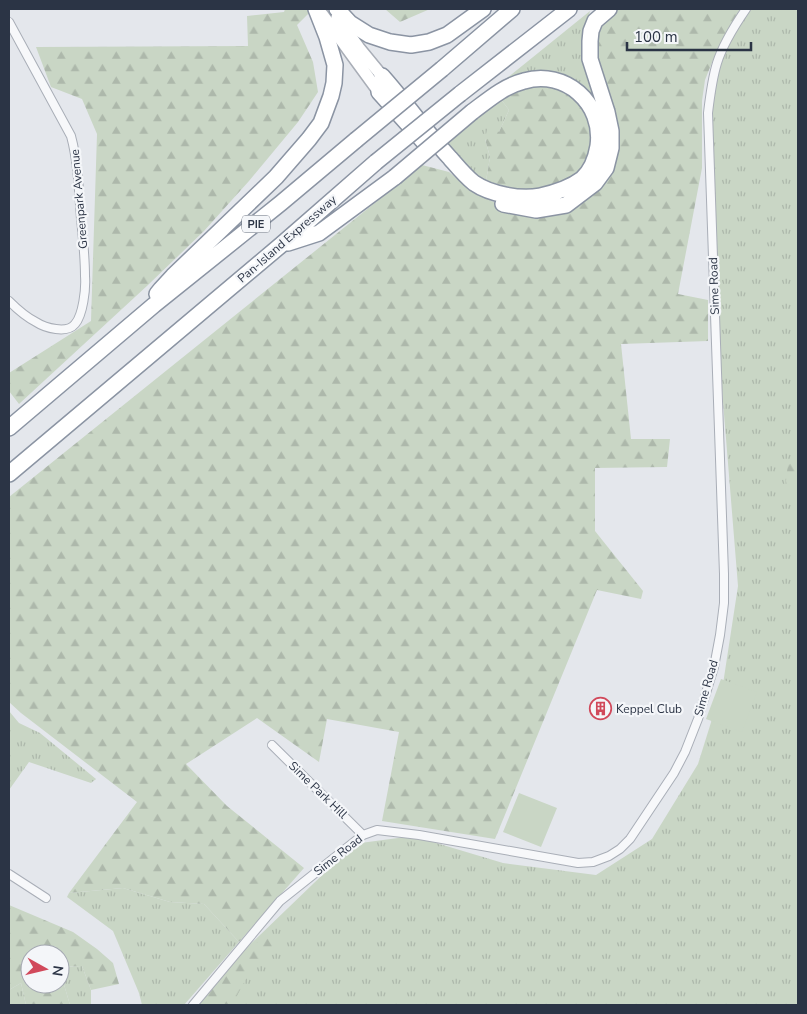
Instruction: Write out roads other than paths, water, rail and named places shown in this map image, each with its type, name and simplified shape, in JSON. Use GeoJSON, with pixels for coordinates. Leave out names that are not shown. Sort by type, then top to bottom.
{"type":"FeatureCollection","features":[{"type":"Feature","properties":{"kind":"highway"},"geometry":{"type":"LineString","coordinates":[[154,305],[160,289],[276,177],[321,123],[334,83],[334,65],[317,9]]}},
{"type":"Feature","properties":{"kind":"highway"},"geometry":{"type":"LineString","coordinates":[[338,9],[350,23],[369,34],[390,42],[411,45],[429,42],[447,35],[483,9]]}},
{"type":"Feature","properties":{"kind":"highway","name":"PIE"},"geometry":{"type":"LineString","coordinates":[[9,428],[154,305],[281,204],[512,9]]}},
{"type":"Feature","properties":{"kind":"highway","name":"Pan-Island Expressway"},"geometry":{"type":"LineString","coordinates":[[9,474],[281,245],[376,162],[569,9]]}},
{"type":"Feature","properties":{"kind":"highway"},"geometry":{"type":"LineString","coordinates":[[379,92],[458,178],[484,195],[503,203],[536,210],[566,205],[594,183],[606,168],[611,148],[611,131],[607,112],[590,59],[590,31],[595,21],[609,9]]}},
{"type":"Feature","properties":{"kind":"highway"},"geometry":{"type":"LineString","coordinates":[[281,245],[319,233],[394,177],[472,112],[492,97],[511,85],[533,78],[546,78],[563,82],[579,93],[594,113],[598,125],[597,156],[590,170],[581,179],[552,194],[519,197],[485,189],[474,182],[457,166],[439,146],[382,76]]}},
{"type":"Feature","properties":{"kind":"main road"},"geometry":{"type":"LineString","coordinates":[[317,9],[379,92],[383,87],[382,76],[358,48],[333,9]]}},
{"type":"Feature","properties":{"kind":"street","name":"Sime Road"},"geometry":{"type":"LineString","coordinates":[[192,1005],[280,901],[364,835],[378,830],[419,835],[578,863],[593,862],[609,856],[630,839],[674,773],[685,752],[701,710],[714,667],[724,603],[708,113],[711,86],[717,62],[746,9]]}},
{"type":"Feature","properties":{"kind":"street","name":"Greenpark Avenue"},"geometry":{"type":"LineString","coordinates":[[9,22],[71,136],[79,185],[86,278],[82,310],[76,324],[67,330],[38,323],[26,316],[9,301]]}},
{"type":"Feature","properties":{"kind":"street","name":"Sime Park Hill"},"geometry":{"type":"LineString","coordinates":[[272,744],[364,835]]}},
{"type":"Feature","properties":{"kind":"street"},"geometry":{"type":"LineString","coordinates":[[9,874],[46,898]]}},
{"type":"Feature","properties":{"kind":"place","name":"Keppel Club"},"geometry":{"type":"Point","coordinates":[600,709]}}]}
